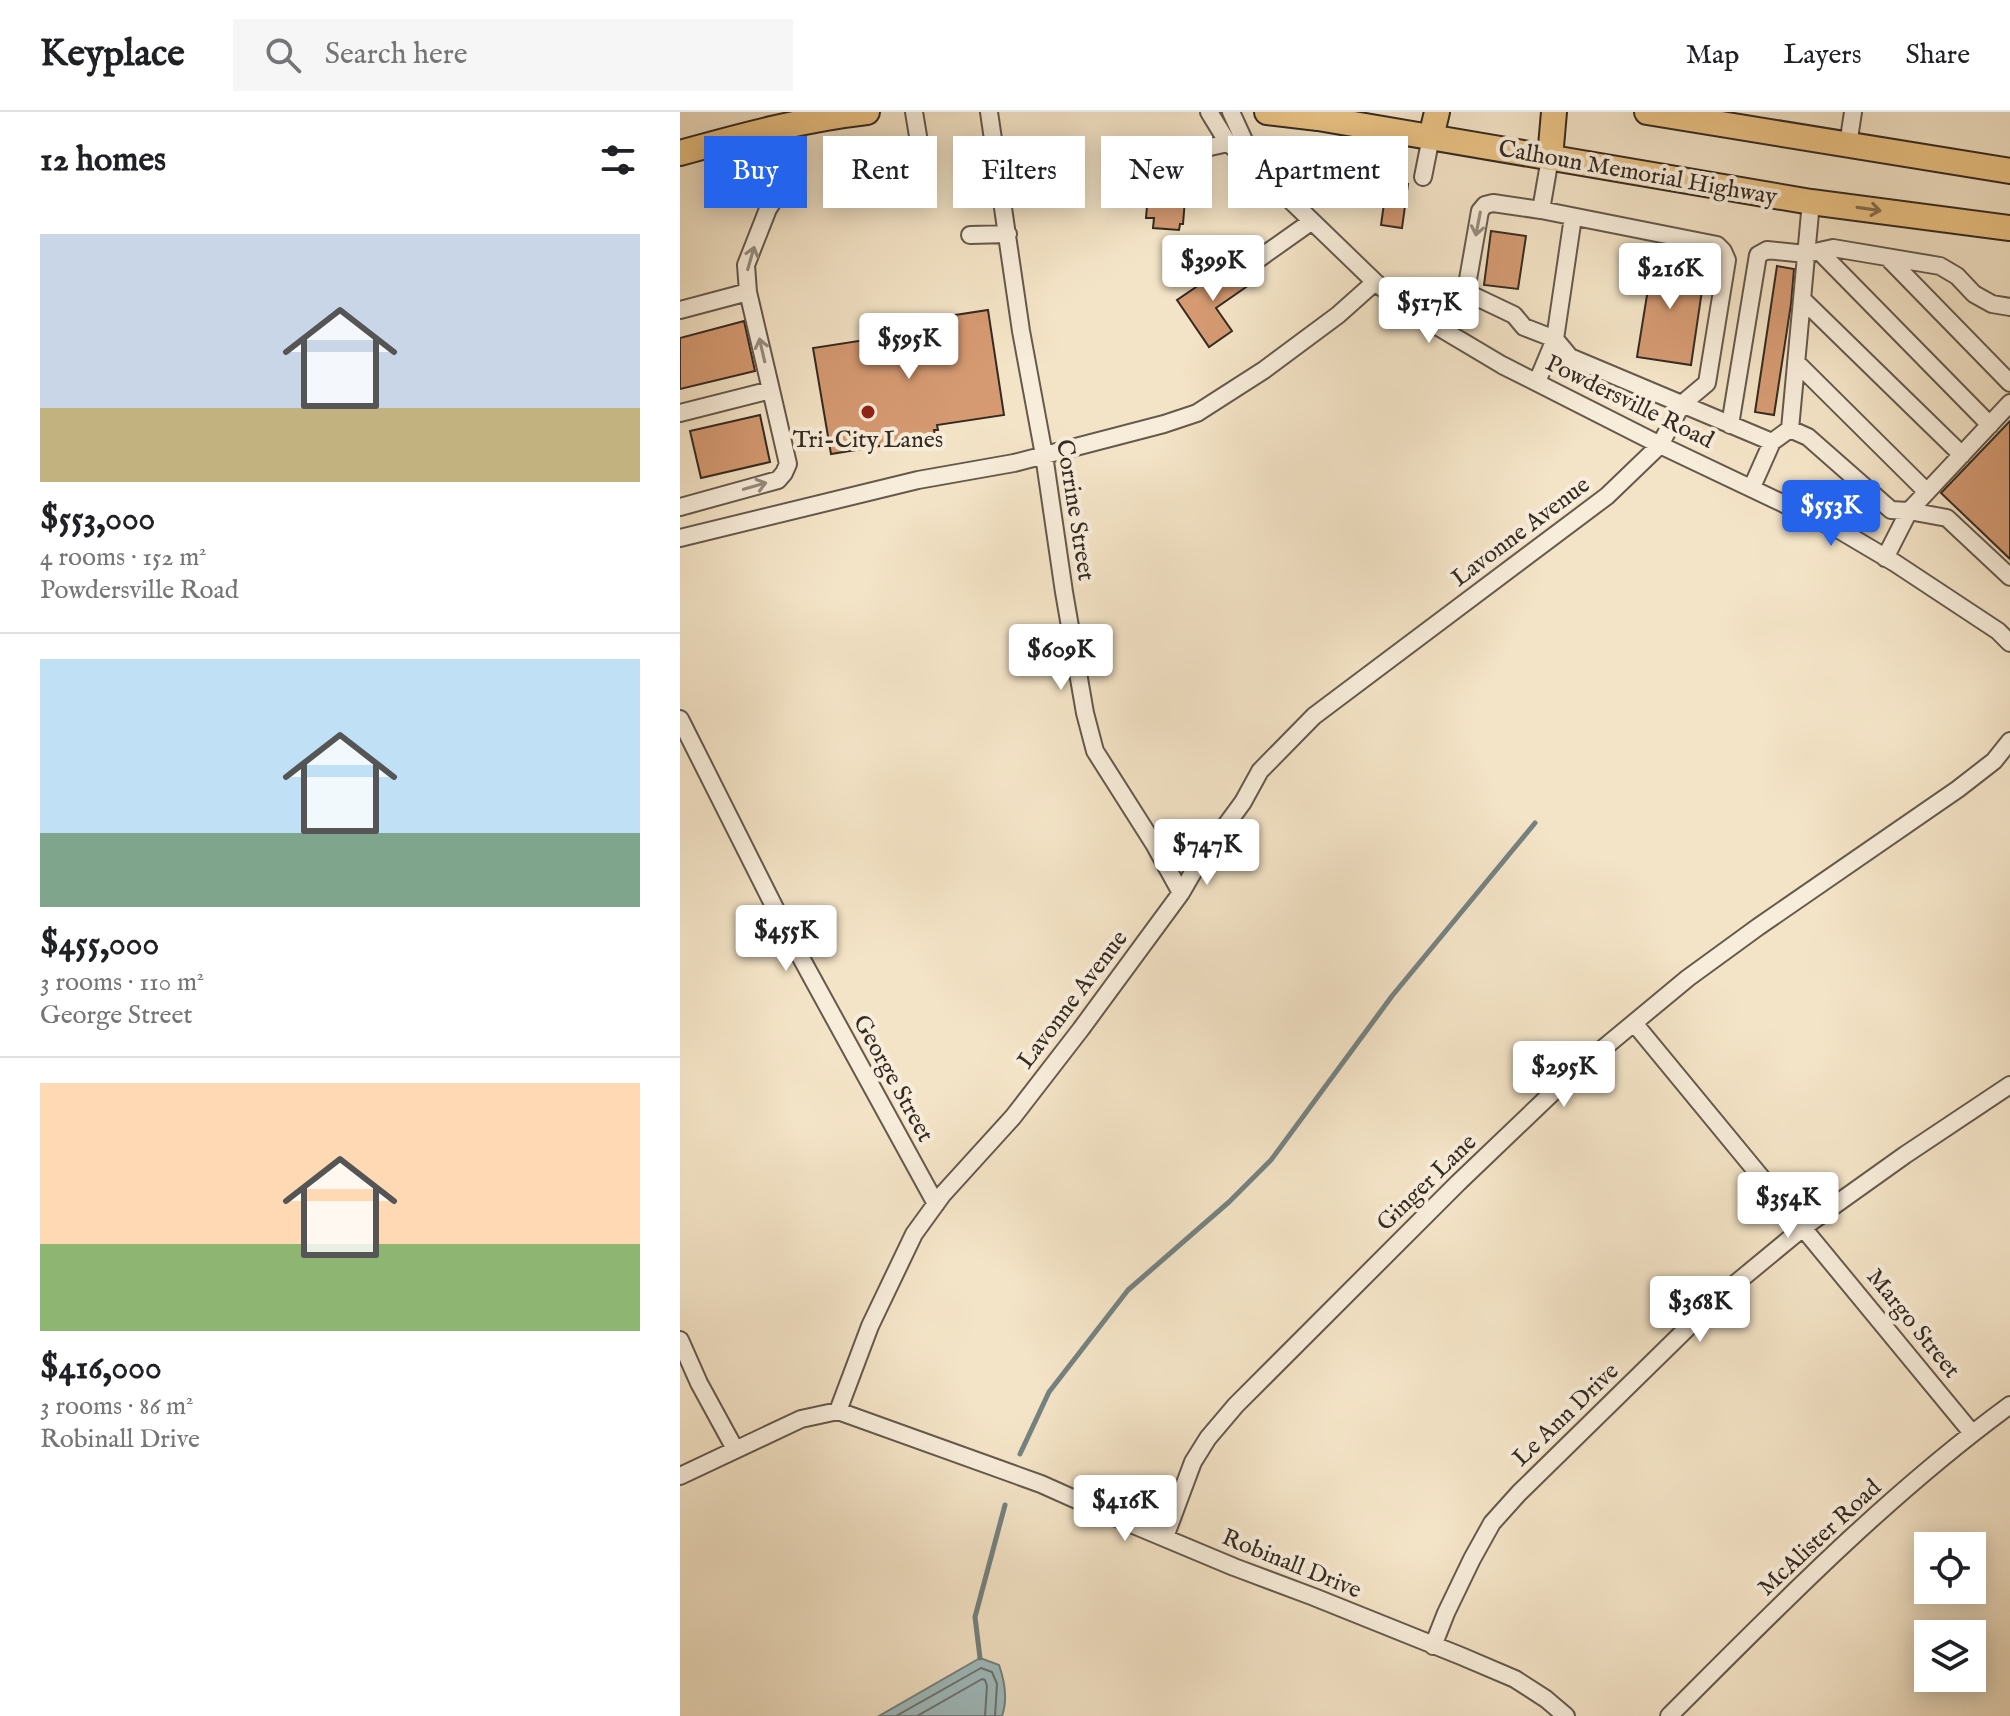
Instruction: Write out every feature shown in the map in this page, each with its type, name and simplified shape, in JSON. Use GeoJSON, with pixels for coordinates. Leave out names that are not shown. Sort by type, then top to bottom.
{"type":"FeatureCollection","features":[{"type":"Feature","properties":{"kind":"highway"},"geometry":{"type":"LineString","coordinates":[[680,153],[839,115],[867,112]]}},
{"type":"Feature","properties":{"kind":"highway","name":"Calhoun Memorial Highway"},"geometry":{"type":"LineString","coordinates":[[1267,112],[1811,202],[2010,228]]}},
{"type":"Feature","properties":{"kind":"highway"},"geometry":{"type":"LineString","coordinates":[[1335,121],[1374,112]]}},
{"type":"Feature","properties":{"kind":"highway"},"geometry":{"type":"LineString","coordinates":[[1431,137],[1437,112]]}},
{"type":"Feature","properties":{"kind":"highway"},"geometry":{"type":"LineString","coordinates":[[1550,158],[1554,112]]}},
{"type":"Feature","properties":{"kind":"highway"},"geometry":{"type":"LineString","coordinates":[[1648,112],[2010,171]]}},
{"type":"Feature","properties":{"kind":"street"},"geometry":{"type":"LineString","coordinates":[[914,112],[918,136]]}},
{"type":"Feature","properties":{"kind":"street","name":"Corrine Street"},"geometry":{"type":"LineString","coordinates":[[989,112],[1021,331],[1085,713],[1095,751],[1181,893]]}},
{"type":"Feature","properties":{"kind":"street","name":"Powdersville Road"},"geometry":{"type":"LineString","coordinates":[[1209,112],[1228,143]]}},
{"type":"Feature","properties":{"kind":"street","name":"Powdersville Road"},"geometry":{"type":"LineString","coordinates":[[1231,112],[1242,136]]}},
{"type":"Feature","properties":{"kind":"street"},"geometry":{"type":"LineString","coordinates":[[1848,145],[1853,112]]}},
{"type":"Feature","properties":{"kind":"street"},"geometry":{"type":"LineString","coordinates":[[680,507],[778,480],[788,464],[748,292],[746,265],[768,209],[791,173],[783,128]]}},
{"type":"Feature","properties":{"kind":"street"},"geometry":{"type":"LineString","coordinates":[[1423,177],[1431,137]]}},
{"type":"Feature","properties":{"kind":"street"},"geometry":{"type":"LineString","coordinates":[[1212,147],[1228,143]]}},
{"type":"Feature","properties":{"kind":"street"},"geometry":{"type":"LineString","coordinates":[[1541,210],[1550,158]]}},
{"type":"Feature","properties":{"kind":"street"},"geometry":{"type":"LineString","coordinates":[[1752,487],[1772,442],[1790,429],[1802,299],[1813,253],[1811,202]]}},
{"type":"Feature","properties":{"kind":"street"},"geometry":{"type":"LineString","coordinates":[[1537,382],[1555,339],[1573,217],[1493,203],[1485,205],[1480,211],[1467,285],[1472,295],[1514,315],[1524,327],[1555,339],[1570,357],[1772,442]]}},
{"type":"Feature","properties":{"kind":"street","name":"Powdersville Road"},"geometry":{"type":"LineString","coordinates":[[1299,208],[1375,282],[1413,312],[1502,365],[1841,531],[1998,631],[2010,643]]}},
{"type":"Feature","properties":{"kind":"street","name":"Lavonne Avenue"},"geometry":{"type":"LineString","coordinates":[[838,1411],[870,1326],[914,1234],[936,1204],[1013,1117],[1081,1029],[1181,893],[1199,862],[1243,802],[1260,771],[1314,716],[1607,496],[1660,445],[1682,404],[1707,383],[1727,260],[1723,251],[1717,245],[1573,217]]}},
{"type":"Feature","properties":{"kind":"street"},"geometry":{"type":"LineString","coordinates":[[1250,265],[1312,221]]}},
{"type":"Feature","properties":{"kind":"street"},"geometry":{"type":"LineString","coordinates":[[970,235],[1008,234]]}},
{"type":"Feature","properties":{"kind":"street"},"geometry":{"type":"LineString","coordinates":[[1730,425],[1758,255],[1767,250],[1813,253],[1833,248],[1940,266],[1957,276],[1974,294],[2008,309]]}},
{"type":"Feature","properties":{"kind":"street"},"geometry":{"type":"LineString","coordinates":[[1813,253],[1990,425]]}},
{"type":"Feature","properties":{"kind":"street"},"geometry":{"type":"LineString","coordinates":[[1887,257],[2010,383]]}},
{"type":"Feature","properties":{"kind":"street"},"geometry":{"type":"LineString","coordinates":[[680,538],[918,480],[1014,463],[1197,413],[1264,370],[1338,315],[1375,282]]}},
{"type":"Feature","properties":{"kind":"street"},"geometry":{"type":"LineString","coordinates":[[680,310],[748,292]]}},
{"type":"Feature","properties":{"kind":"street"},"geometry":{"type":"LineString","coordinates":[[1802,299],[1962,455]]}},
{"type":"Feature","properties":{"kind":"street"},"geometry":{"type":"LineString","coordinates":[[1796,362],[1927,492]]}},
{"type":"Feature","properties":{"kind":"street"},"geometry":{"type":"LineString","coordinates":[[680,413],[771,390]]}},
{"type":"Feature","properties":{"kind":"street"},"geometry":{"type":"LineString","coordinates":[[1885,558],[1909,511],[2010,403]]}},
{"type":"Feature","properties":{"kind":"street"},"geometry":{"type":"LineString","coordinates":[[1790,429],[1808,437],[1891,510],[1947,518],[2010,577]]}},
{"type":"Feature","properties":{"kind":"street","name":"George Street"},"geometry":{"type":"LineString","coordinates":[[680,719],[788,934],[936,1204]]}},
{"type":"Feature","properties":{"kind":"street","name":"Ginger Lane"},"geometry":{"type":"LineString","coordinates":[[1165,1537],[1193,1462],[1208,1438],[1236,1405],[1571,1075],[1688,978],[1958,789],[1994,761],[2010,741]]}},
{"type":"Feature","properties":{"kind":"street","name":"Margo Street"},"geometry":{"type":"LineString","coordinates":[[1634,1023],[1972,1433]]}},
{"type":"Feature","properties":{"kind":"street","name":"Le Ann Drive"},"geometry":{"type":"LineString","coordinates":[[1433,1646],[1446,1613],[1492,1523],[1718,1298],[1804,1227],[2010,1085]]}},
{"type":"Feature","properties":{"kind":"street"},"geometry":{"type":"LineString","coordinates":[[680,1340],[699,1383],[735,1449]]}},
{"type":"Feature","properties":{"kind":"street","name":"McAlister Road"},"geometry":{"type":"LineString","coordinates":[[1669,1716],[1814,1572],[1892,1500],[2010,1405]]}},
{"type":"Feature","properties":{"kind":"street"},"geometry":{"type":"LineString","coordinates":[[680,1476],[801,1419],[838,1411]]}},
{"type":"Feature","properties":{"kind":"street","name":"Robinall Drive"},"geometry":{"type":"LineString","coordinates":[[838,1411],[1041,1484],[1234,1567],[1515,1679],[1566,1716]]}},
{"type":"Feature","properties":{"kind":"water"},"geometry":{"type":"Polygon","coordinates":[[[980,1658],[999,1665],[1005,1690],[1002,1716],[879,1716],[980,1658]]]}},
{"type":"Feature","properties":{"kind":"building"},"geometry":{"type":"Polygon","coordinates":[[[1147,208],[1184,208],[1183,224],[1180,224],[1179,230],[1153,228],[1154,218],[1146,218],[1147,208]]]}},
{"type":"Feature","properties":{"kind":"building"},"geometry":{"type":"Polygon","coordinates":[[[1383,208],[1405,208],[1402,228],[1381,225],[1383,208]]]}},
{"type":"Feature","properties":{"kind":"building"},"geometry":{"type":"Polygon","coordinates":[[[1491,231],[1526,236],[1518,289],[1484,285],[1491,231]]]}},
{"type":"Feature","properties":{"kind":"building"},"geometry":{"type":"Polygon","coordinates":[[[1647,256],[1684,262],[1683,267],[1705,270],[1691,365],[1637,357],[1648,289],[1642,288],[1647,256]]]}},
{"type":"Feature","properties":{"kind":"building"},"geometry":{"type":"Polygon","coordinates":[[[1233,262],[1249,285],[1216,308],[1232,331],[1209,347],[1177,300],[1233,262]]]}},
{"type":"Feature","properties":{"kind":"building"},"geometry":{"type":"Polygon","coordinates":[[[1777,266],[1794,269],[1774,415],[1755,412],[1777,266]]]}},
{"type":"Feature","properties":{"kind":"building"},"geometry":{"type":"Polygon","coordinates":[[[988,310],[1004,415],[937,425],[938,430],[934,430],[936,439],[831,454],[813,348],[872,339],[870,328],[988,310]]]}},
{"type":"Feature","properties":{"kind":"building"},"geometry":{"type":"Polygon","coordinates":[[[744,321],[755,371],[680,389],[680,338],[744,321]]]}},
{"type":"Feature","properties":{"kind":"building"},"geometry":{"type":"Polygon","coordinates":[[[760,415],[770,462],[701,478],[690,431],[760,415]]]}},
{"type":"Feature","properties":{"kind":"building"},"geometry":{"type":"Polygon","coordinates":[[[2010,421],[2010,559],[1941,493],[2010,421]]]}},
{"type":"Feature","properties":{"kind":"waterway"},"geometry":{"type":"LineString","coordinates":[[1020,1454],[1049,1392],[1128,1290],[1229,1202],[1271,1160],[1392,996],[1535,823]]}},
{"type":"Feature","properties":{"kind":"waterway"},"geometry":{"type":"LineString","coordinates":[[980,1658],[975,1617],[1005,1505]]}},
{"type":"Feature","properties":{"kind":"place","name":"Tri-City Lanes"},"geometry":{"type":"Point","coordinates":[868,412]}}]}
